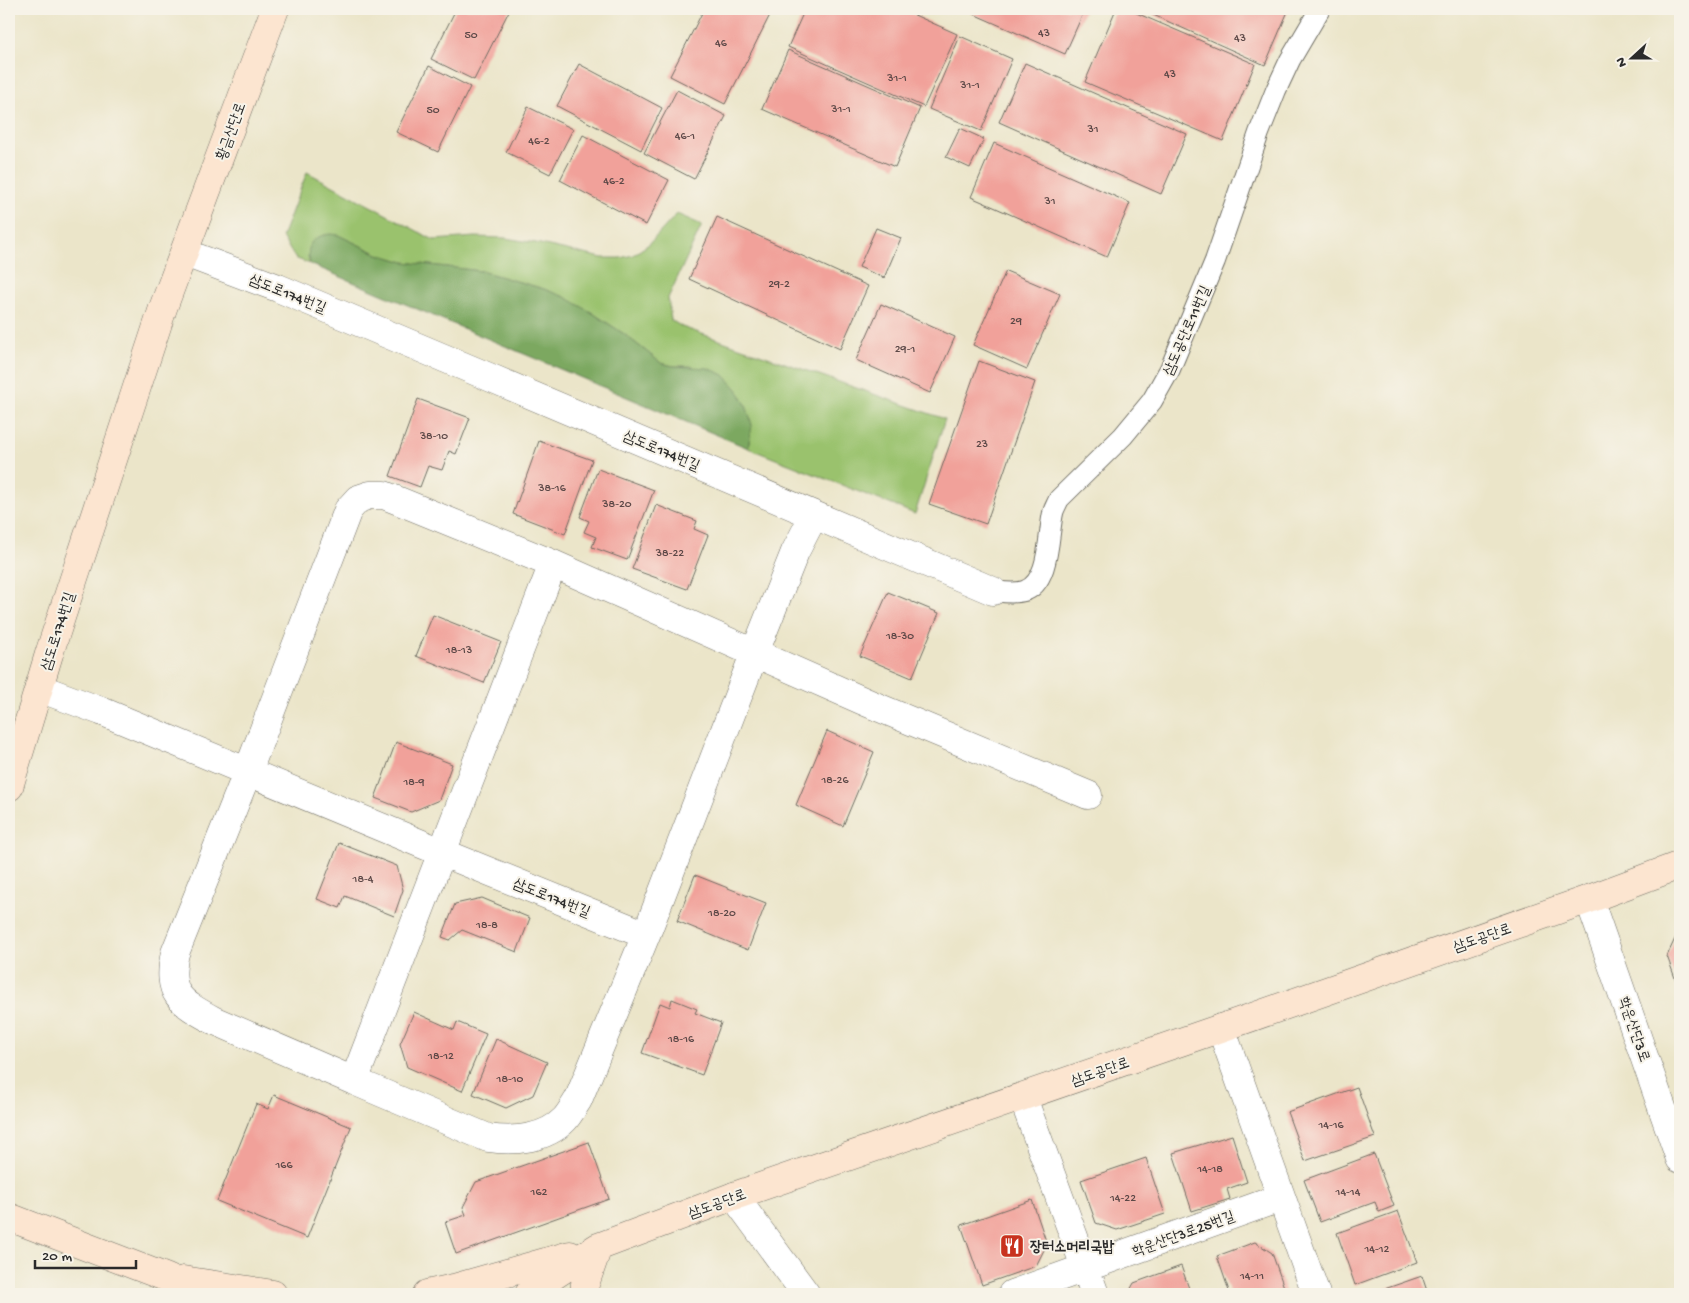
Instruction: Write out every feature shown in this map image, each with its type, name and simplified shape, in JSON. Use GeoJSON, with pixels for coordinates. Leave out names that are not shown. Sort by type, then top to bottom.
{"type":"FeatureCollection","features":[{"type":"Feature","properties":{"kind":"street","name":"황금산단로"},"geometry":{"type":"LineString","coordinates":[[185,253],[275,9]]}},
{"type":"Feature","properties":{"kind":"street","name":"삼도로174번길"},"geometry":{"type":"LineString","coordinates":[[9,787],[39,688],[160,317],[185,253],[278,288],[993,591]]}},
{"type":"Feature","properties":{"kind":"street"},"geometry":{"type":"LineString","coordinates":[[814,515],[795,552],[755,652],[646,935],[578,1100],[564,1120],[548,1131],[525,1139],[506,1140],[488,1138],[213,1020],[191,1008],[180,998],[173,984],[172,970],[175,953],[248,771],[348,510],[358,499],[370,495],[384,496],[553,564],[755,652],[868,703],[1088,795]]}},
{"type":"Feature","properties":{"kind":"street"},"geometry":{"type":"LineString","coordinates":[[354,1080],[553,564]]}},
{"type":"Feature","properties":{"kind":"street","name":"삼도로174번길"},"geometry":{"type":"LineString","coordinates":[[39,688],[101,711],[646,935]]}},
{"type":"Feature","properties":{"kind":"street","name":"삼도공단로"},"geometry":{"type":"LineString","coordinates":[[529,1294],[598,1247],[734,1196],[1023,1098],[1589,899],[1680,865]]}},
{"type":"Feature","properties":{"kind":"street","name":"학운산단3로"},"geometry":{"type":"LineString","coordinates":[[1589,899],[1680,1159]]}},
{"type":"Feature","properties":{"kind":"street"},"geometry":{"type":"LineString","coordinates":[[1221,1028],[1280,1198],[1316,1294]]}},
{"type":"Feature","properties":{"kind":"street"},"geometry":{"type":"LineString","coordinates":[[1023,1098],[1095,1294]]}},
{"type":"Feature","properties":{"kind":"street"},"geometry":{"type":"LineString","coordinates":[[734,1196],[806,1294]]}},
{"type":"Feature","properties":{"kind":"street","name":"학운산단3로25번길"},"geometry":{"type":"LineString","coordinates":[[1012,1294],[1280,1198]]}},
{"type":"Feature","properties":{"kind":"street"},"geometry":{"type":"LineString","coordinates":[[9,1217],[165,1277],[203,1294]]}},
{"type":"Feature","properties":{"kind":"street"},"geometry":{"type":"LineString","coordinates":[[427,1294],[598,1247]]}},
{"type":"Feature","properties":{"kind":"street"},"geometry":{"type":"LineString","coordinates":[[584,1294],[585,1284],[598,1247]]}},
{"type":"Feature","properties":{"kind":"street"},"geometry":{"type":"LineString","coordinates":[[165,1277],[273,1294]]}},
{"type":"Feature","properties":{"kind":"lane","name":"삼도공단로11번길"},"geometry":{"type":"LineString","coordinates":[[993,591],[1020,592],[1036,583],[1047,556],[1053,511],[1059,499],[1123,436],[1152,401],[1170,369],[1215,261],[1276,90],[1290,60],[1320,9]]}},
{"type":"Feature","properties":{"kind":"green space"},"geometry":{"type":"Polygon","coordinates":[[[307,172],[434,240],[475,237],[505,238],[602,258],[620,258],[633,255],[649,244],[677,214],[702,225],[668,298],[671,320],[682,327],[945,419],[915,514],[748,448],[752,425],[691,366],[673,366],[661,363],[624,334],[591,312],[544,289],[481,271],[404,262],[378,254],[338,235],[308,256],[310,264],[295,258],[282,237],[307,172]]]}},
{"type":"Feature","properties":{"kind":"green space"},"geometry":{"type":"Polygon","coordinates":[[[330,234],[338,235],[378,254],[404,262],[481,271],[544,289],[565,297],[591,312],[624,334],[661,363],[673,366],[708,368],[724,375],[737,389],[746,405],[752,425],[748,448],[310,264],[309,247],[311,243],[318,237],[330,234]]]}},
{"type":"Feature","properties":{"kind":"building"},"geometry":{"type":"Polygon","coordinates":[[[456,9],[510,9],[474,80],[431,59],[456,9]]]}},
{"type":"Feature","properties":{"kind":"building"},"geometry":{"type":"Polygon","coordinates":[[[704,9],[773,9],[725,104],[670,76],[704,9]]]}},
{"type":"Feature","properties":{"kind":"building"},"geometry":{"type":"Polygon","coordinates":[[[805,9],[901,9],[957,34],[924,107],[788,47],[805,9]]]}},
{"type":"Feature","properties":{"kind":"building"},"geometry":{"type":"Polygon","coordinates":[[[962,9],[1085,9],[1065,54],[962,9]]]}},
{"type":"Feature","properties":{"kind":"building"},"geometry":{"type":"Polygon","coordinates":[[[1116,9],[1127,9],[1255,64],[1223,141],[1085,82],[1116,9]]]}},
{"type":"Feature","properties":{"kind":"building"},"geometry":{"type":"Polygon","coordinates":[[[1140,9],[1289,9],[1265,65],[1140,9]]]}},
{"type":"Feature","properties":{"kind":"building"},"geometry":{"type":"Polygon","coordinates":[[[960,36],[1012,59],[981,131],[929,109],[960,36]]]}},
{"type":"Feature","properties":{"kind":"building"},"geometry":{"type":"Polygon","coordinates":[[[788,50],[920,108],[895,167],[762,109],[788,50]]]}},
{"type":"Feature","properties":{"kind":"building"},"geometry":{"type":"Polygon","coordinates":[[[1025,63],[1187,134],[1161,194],[999,122],[1025,63]]]}},
{"type":"Feature","properties":{"kind":"building"},"geometry":{"type":"Polygon","coordinates":[[[579,64],[662,108],[641,150],[557,106],[579,64]]]}},
{"type":"Feature","properties":{"kind":"building"},"geometry":{"type":"Polygon","coordinates":[[[429,66],[470,87],[438,152],[396,132],[429,66]]]}},
{"type":"Feature","properties":{"kind":"building"},"geometry":{"type":"Polygon","coordinates":[[[677,90],[726,116],[694,179],[644,153],[677,90]]]}},
{"type":"Feature","properties":{"kind":"building"},"geometry":{"type":"Polygon","coordinates":[[[528,107],[573,129],[550,174],[506,152],[528,107]]]}},
{"type":"Feature","properties":{"kind":"building"},"geometry":{"type":"Polygon","coordinates":[[[960,128],[984,139],[970,168],[946,157],[960,128]]]}},
{"type":"Feature","properties":{"kind":"building"},"geometry":{"type":"Polygon","coordinates":[[[583,135],[669,180],[646,225],[560,180],[583,135]]]}},
{"type":"Feature","properties":{"kind":"building"},"geometry":{"type":"Polygon","coordinates":[[[994,143],[1130,203],[1107,257],[971,197],[994,143]]]}},
{"type":"Feature","properties":{"kind":"building"},"geometry":{"type":"Polygon","coordinates":[[[717,217],[868,286],[840,349],[689,279],[717,217]]]}},
{"type":"Feature","properties":{"kind":"building"},"geometry":{"type":"Polygon","coordinates":[[[876,228],[901,238],[884,278],[859,267],[876,228]]]}},
{"type":"Feature","properties":{"kind":"building"},"geometry":{"type":"Polygon","coordinates":[[[1006,271],[1060,294],[1027,369],[973,345],[1006,271]]]}},
{"type":"Feature","properties":{"kind":"building"},"geometry":{"type":"Polygon","coordinates":[[[881,304],[955,337],[930,393],[856,360],[881,304]]]}},
{"type":"Feature","properties":{"kind":"building"},"geometry":{"type":"Polygon","coordinates":[[[979,361],[1035,382],[986,524],[929,504],[979,361]]]}},
{"type":"Feature","properties":{"kind":"building"},"geometry":{"type":"Polygon","coordinates":[[[418,399],[470,418],[456,454],[449,451],[442,470],[428,466],[420,487],[390,476],[418,399]]]}},
{"type":"Feature","properties":{"kind":"building"},"geometry":{"type":"Polygon","coordinates":[[[539,441],[592,460],[565,534],[513,514],[539,441]]]}},
{"type":"Feature","properties":{"kind":"building"},"geometry":{"type":"Polygon","coordinates":[[[598,469],[654,490],[627,560],[592,547],[596,537],[584,532],[589,521],[580,517],[598,469]]]}},
{"type":"Feature","properties":{"kind":"building"},"geometry":{"type":"Polygon","coordinates":[[[656,505],[697,521],[694,529],[708,535],[687,589],[632,569],[656,505]]]}},
{"type":"Feature","properties":{"kind":"building"},"geometry":{"type":"Polygon","coordinates":[[[888,592],[939,613],[912,678],[860,656],[888,592]]]}},
{"type":"Feature","properties":{"kind":"building"},"geometry":{"type":"Polygon","coordinates":[[[433,615],[501,642],[484,683],[416,656],[433,615]]]}},
{"type":"Feature","properties":{"kind":"building"},"geometry":{"type":"Polygon","coordinates":[[[827,731],[874,752],[843,826],[796,805],[827,731]]]}},
{"type":"Feature","properties":{"kind":"building"},"geometry":{"type":"Polygon","coordinates":[[[396,742],[452,764],[439,800],[411,812],[375,798],[396,742]]]}},
{"type":"Feature","properties":{"kind":"building"},"geometry":{"type":"Polygon","coordinates":[[[339,843],[397,866],[403,890],[394,916],[345,896],[340,908],[317,899],[339,843]]]}},
{"type":"Feature","properties":{"kind":"building"},"geometry":{"type":"Polygon","coordinates":[[[695,875],[766,903],[748,950],[677,921],[695,875]]]}},
{"type":"Feature","properties":{"kind":"building"},"geometry":{"type":"Polygon","coordinates":[[[482,898],[530,918],[517,952],[462,930],[450,940],[442,937],[455,904],[482,898]]]}},
{"type":"Feature","properties":{"kind":"building"},"geometry":{"type":"Polygon","coordinates":[[[1680,928],[1680,992],[1667,956],[1680,928]]]}},
{"type":"Feature","properties":{"kind":"building"},"geometry":{"type":"Polygon","coordinates":[[[672,999],[697,1009],[695,1013],[721,1023],[702,1075],[642,1053],[660,1003],[670,1007],[672,999]]]}},
{"type":"Feature","properties":{"kind":"building"},"geometry":{"type":"Polygon","coordinates":[[[414,1012],[454,1030],[457,1022],[486,1034],[462,1091],[407,1067],[400,1044],[414,1012]]]}},
{"type":"Feature","properties":{"kind":"building"},"geometry":{"type":"Polygon","coordinates":[[[496,1039],[547,1062],[533,1095],[506,1108],[473,1094],[496,1039]]]}},
{"type":"Feature","properties":{"kind":"building"},"geometry":{"type":"Polygon","coordinates":[[[1357,1087],[1375,1137],[1305,1161],[1287,1112],[1357,1087]]]}},
{"type":"Feature","properties":{"kind":"building"},"geometry":{"type":"Polygon","coordinates":[[[274,1095],[351,1127],[307,1238],[217,1201],[256,1104],[268,1109],[274,1095]]]}},
{"type":"Feature","properties":{"kind":"building"},"geometry":{"type":"Polygon","coordinates":[[[1232,1135],[1247,1182],[1227,1189],[1230,1199],[1192,1211],[1173,1153],[1232,1135]]]}},
{"type":"Feature","properties":{"kind":"building"},"geometry":{"type":"Polygon","coordinates":[[[589,1142],[609,1199],[456,1254],[445,1222],[466,1215],[463,1207],[476,1182],[589,1142]]]}},
{"type":"Feature","properties":{"kind":"building"},"geometry":{"type":"Polygon","coordinates":[[[1374,1154],[1394,1206],[1379,1212],[1375,1202],[1320,1222],[1304,1180],[1374,1154]]]}},
{"type":"Feature","properties":{"kind":"building"},"geometry":{"type":"Polygon","coordinates":[[[1146,1158],[1165,1214],[1117,1230],[1096,1223],[1081,1180],[1146,1158]]]}},
{"type":"Feature","properties":{"kind":"building"},"geometry":{"type":"Polygon","coordinates":[[[1032,1200],[1047,1244],[1036,1266],[982,1285],[961,1225],[1032,1200]]]}},
{"type":"Feature","properties":{"kind":"building"},"geometry":{"type":"Polygon","coordinates":[[[1398,1211],[1417,1262],[1355,1285],[1337,1233],[1398,1211]]]}},
{"type":"Feature","properties":{"kind":"building"},"geometry":{"type":"Polygon","coordinates":[[[1255,1242],[1272,1253],[1286,1293],[1230,1294],[1217,1256],[1255,1242]]]}},
{"type":"Feature","properties":{"kind":"building"},"geometry":{"type":"Polygon","coordinates":[[[1181,1266],[1191,1294],[1128,1294],[1134,1283],[1181,1266]]]}},
{"type":"Feature","properties":{"kind":"building"},"geometry":{"type":"Polygon","coordinates":[[[1422,1276],[1428,1294],[1370,1294],[1422,1276]]]}},
{"type":"Feature","properties":{"kind":"place","name":"장터소머리국밥"},"geometry":{"type":"Point","coordinates":[1012,1246]}}]}
